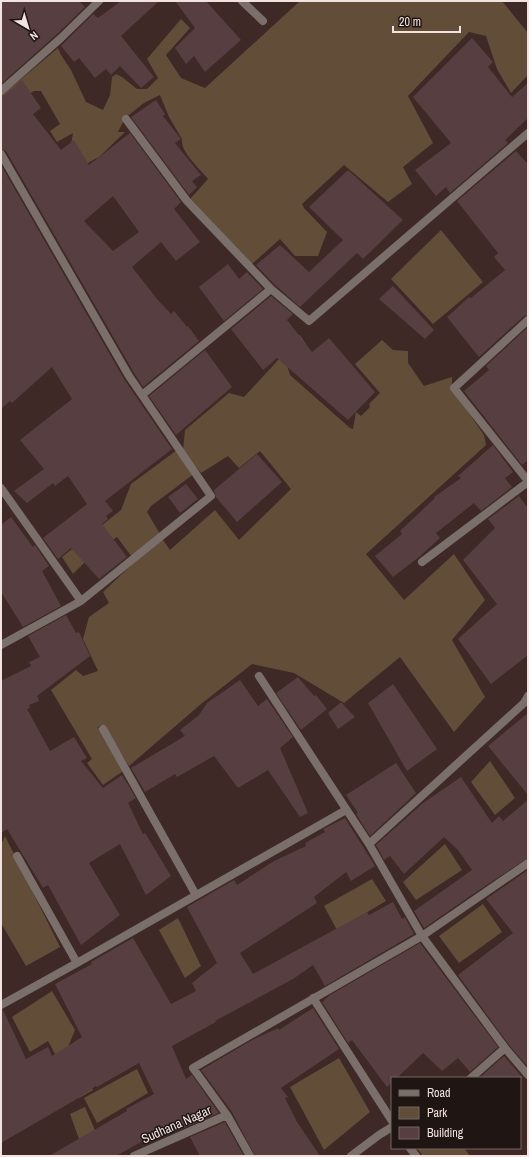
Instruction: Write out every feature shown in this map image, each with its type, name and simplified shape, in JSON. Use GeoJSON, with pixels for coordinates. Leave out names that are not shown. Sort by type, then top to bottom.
{"type":"FeatureCollection","features":[{"type":"Feature","properties":{"kind":"street"},"geometry":{"type":"LineString","coordinates":[[1,91],[61,38],[99,1]]}},
{"type":"Feature","properties":{"kind":"street"},"geometry":{"type":"LineString","coordinates":[[242,1],[263,21]]}},
{"type":"Feature","properties":{"kind":"street"},"geometry":{"type":"LineString","coordinates":[[126,119],[187,201],[271,289],[308,320],[528,133]]}},
{"type":"Feature","properties":{"kind":"street"},"geometry":{"type":"LineString","coordinates":[[1,154],[126,369],[211,496],[81,601],[1,645]]}},
{"type":"Feature","properties":{"kind":"street"},"geometry":{"type":"LineString","coordinates":[[142,395],[271,289]]}},
{"type":"Feature","properties":{"kind":"street"},"geometry":{"type":"LineString","coordinates":[[422,562],[528,482],[454,388],[528,320]]}},
{"type":"Feature","properties":{"kind":"street"},"geometry":{"type":"LineString","coordinates":[[1,488],[81,601]]}},
{"type":"Feature","properties":{"kind":"street"},"geometry":{"type":"LineString","coordinates":[[259,676],[369,844],[422,936],[505,1048],[528,1074]]}},
{"type":"Feature","properties":{"kind":"street"},"geometry":{"type":"LineString","coordinates":[[369,844],[527,703]]}},
{"type":"Feature","properties":{"kind":"street"},"geometry":{"type":"LineString","coordinates":[[103,729],[196,895]]}},
{"type":"Feature","properties":{"kind":"street"},"geometry":{"type":"LineString","coordinates":[[1,1005],[346,810]]}},
{"type":"Feature","properties":{"kind":"street"},"geometry":{"type":"LineString","coordinates":[[17,856],[77,963]]}},
{"type":"Feature","properties":{"kind":"street"},"geometry":{"type":"LineString","coordinates":[[250,1156],[227,1115],[193,1068],[422,936],[528,862]]}},
{"type":"Feature","properties":{"kind":"street"},"geometry":{"type":"LineString","coordinates":[[313,998],[391,1119]]}},
{"type":"Feature","properties":{"kind":"street"},"geometry":{"type":"LineString","coordinates":[[472,1077],[505,1048]]}},
{"type":"Feature","properties":{"kind":"street","name":"Sudhana Nagar"},"geometry":{"type":"LineString","coordinates":[[134,1156],[227,1115]]}},
{"type":"Feature","properties":{"kind":"street"},"geometry":{"type":"LineString","coordinates":[[351,1156],[391,1128]]}},
{"type":"Feature","properties":{"kind":"green space"},"geometry":{"type":"Polygon","coordinates":[[[300,1],[502,1],[528,33],[528,75],[511,93],[497,69],[486,36],[469,32],[408,96],[433,143],[403,167],[412,184],[388,202],[344,165],[302,204],[327,232],[318,256],[295,256],[280,239],[252,264],[190,199],[208,179],[187,155],[182,144],[182,139],[169,117],[160,95],[144,103],[125,118],[118,132],[125,132],[99,157],[82,166],[69,157],[73,133],[57,142],[50,131],[60,124],[41,91],[34,91],[1,113],[1,96],[58,48],[71,70],[86,102],[103,110],[110,95],[112,77],[116,74],[137,89],[147,89],[158,78],[147,59],[181,19],[190,28],[166,55],[181,78],[205,88],[300,1]]]}},
{"type":"Feature","properties":{"kind":"green space"},"geometry":{"type":"Polygon","coordinates":[[[441,230],[483,282],[433,324],[391,279],[441,230]]]}},
{"type":"Feature","properties":{"kind":"green space"},"geometry":{"type":"Polygon","coordinates":[[[300,335],[306,344],[287,365],[290,375],[350,428],[353,429],[356,412],[361,416],[370,407],[369,404],[380,393],[355,364],[382,340],[393,350],[408,351],[408,363],[424,386],[452,377],[452,389],[484,435],[486,445],[366,554],[404,600],[454,554],[485,600],[452,640],[485,697],[454,732],[400,657],[344,703],[294,673],[252,664],[201,704],[129,766],[103,725],[98,727],[123,771],[103,785],[87,763],[92,759],[51,690],[76,670],[83,676],[98,671],[83,639],[89,617],[109,603],[103,592],[161,537],[170,550],[215,510],[239,540],[291,489],[260,451],[239,468],[228,456],[201,473],[183,451],[185,430],[229,393],[244,397],[280,358],[283,350],[300,335]]]}},
{"type":"Feature","properties":{"kind":"green space"},"geometry":{"type":"Polygon","coordinates":[[[177,450],[193,474],[151,506],[147,512],[160,534],[132,557],[117,537],[93,554],[73,574],[62,557],[121,510],[131,484],[177,450]]]}},
{"type":"Feature","properties":{"kind":"green space"},"geometry":{"type":"Polygon","coordinates":[[[490,761],[515,798],[495,815],[471,782],[490,761]]]}},
{"type":"Feature","properties":{"kind":"green space"},"geometry":{"type":"Polygon","coordinates":[[[5,836],[60,947],[26,966],[1,923],[1,845],[5,836]]]}},
{"type":"Feature","properties":{"kind":"green space"},"geometry":{"type":"Polygon","coordinates":[[[445,844],[462,870],[416,900],[403,882],[445,844]]]}},
{"type":"Feature","properties":{"kind":"green space"},"geometry":{"type":"Polygon","coordinates":[[[372,879],[386,901],[337,930],[324,906],[372,879]]]}},
{"type":"Feature","properties":{"kind":"green space"},"geometry":{"type":"Polygon","coordinates":[[[483,904],[502,932],[459,963],[439,936],[483,904]]]}},
{"type":"Feature","properties":{"kind":"green space"},"geometry":{"type":"Polygon","coordinates":[[[178,918],[201,966],[185,978],[159,930],[178,918]]]}},
{"type":"Feature","properties":{"kind":"green space"},"geometry":{"type":"Polygon","coordinates":[[[52,991],[75,1030],[68,1047],[93,1090],[79,1098],[48,1041],[30,1052],[12,1017],[52,991]]]}},
{"type":"Feature","properties":{"kind":"green space"},"geometry":{"type":"Polygon","coordinates":[[[339,1058],[370,1112],[324,1150],[290,1087],[339,1058]]]}},
{"type":"Feature","properties":{"kind":"green space"},"geometry":{"type":"Polygon","coordinates":[[[137,1069],[148,1093],[97,1123],[84,1098],[137,1069]]]}},
{"type":"Feature","properties":{"kind":"green space"},"geometry":{"type":"Polygon","coordinates":[[[85,1107],[106,1156],[85,1156],[70,1114],[85,1107]]]}},
{"type":"Feature","properties":{"kind":"green space"},"geometry":{"type":"Polygon","coordinates":[[[418,1149],[465,1149],[470,1156],[423,1156],[418,1149]]]}},
{"type":"Feature","properties":{"kind":"building"},"geometry":{"type":"Polygon","coordinates":[[[1,1],[79,1],[85,7],[1,84],[1,1]]]}},
{"type":"Feature","properties":{"kind":"building"},"geometry":{"type":"Polygon","coordinates":[[[121,1],[159,1],[121,36],[154,77],[141,88],[120,66],[111,75],[106,69],[95,78],[79,58],[74,62],[61,46],[93,14],[98,18],[121,1]]]}},
{"type":"Feature","properties":{"kind":"building"},"geometry":{"type":"Polygon","coordinates":[[[175,1],[206,1],[241,40],[205,72],[194,56],[186,64],[175,48],[195,28],[175,1]]]}},
{"type":"Feature","properties":{"kind":"building"},"geometry":{"type":"Polygon","coordinates":[[[472,38],[493,62],[488,67],[512,97],[528,83],[528,118],[505,140],[508,143],[450,193],[446,187],[436,196],[415,170],[451,143],[413,97],[472,38]]]}},
{"type":"Feature","properties":{"kind":"building"},"geometry":{"type":"Polygon","coordinates":[[[22,80],[41,108],[33,114],[61,150],[74,140],[89,165],[130,133],[181,202],[174,209],[200,242],[176,261],[161,242],[132,267],[157,299],[171,314],[174,311],[199,341],[143,387],[6,151],[1,149],[1,96],[5,95],[22,80]],[[113,196],[84,221],[113,251],[139,232],[113,196]]]}},
{"type":"Feature","properties":{"kind":"building"},"geometry":{"type":"Polygon","coordinates":[[[156,100],[165,114],[163,116],[181,139],[175,143],[201,175],[192,181],[197,187],[189,195],[131,117],[156,100]]]}},
{"type":"Feature","properties":{"kind":"building"},"geometry":{"type":"Polygon","coordinates":[[[516,151],[528,164],[528,315],[524,316],[479,357],[447,317],[469,297],[471,298],[505,270],[494,257],[498,253],[457,201],[516,151]]]}},
{"type":"Feature","properties":{"kind":"building"},"geometry":{"type":"Polygon","coordinates":[[[1,165],[124,379],[172,449],[105,501],[113,511],[106,516],[108,519],[102,524],[127,557],[99,579],[71,548],[58,559],[43,538],[87,504],[68,476],[55,486],[53,483],[27,503],[14,491],[44,469],[20,440],[72,399],[52,367],[12,403],[10,401],[1,409],[1,165]]]}},
{"type":"Feature","properties":{"kind":"building"},"geometry":{"type":"Polygon","coordinates":[[[348,170],[403,220],[363,259],[357,253],[300,307],[275,285],[256,265],[280,245],[309,272],[343,240],[309,207],[348,170]]]}},
{"type":"Feature","properties":{"kind":"building"},"geometry":{"type":"Polygon","coordinates":[[[228,264],[239,279],[247,272],[263,289],[224,321],[199,287],[228,264]]]}},
{"type":"Feature","properties":{"kind":"building"},"geometry":{"type":"Polygon","coordinates":[[[393,286],[434,330],[425,339],[379,299],[393,286]]]}},
{"type":"Feature","properties":{"kind":"building"},"geometry":{"type":"Polygon","coordinates":[[[271,296],[293,314],[287,320],[312,352],[329,338],[375,392],[348,420],[277,358],[263,370],[231,329],[271,296]]]}},
{"type":"Feature","properties":{"kind":"building"},"geometry":{"type":"Polygon","coordinates":[[[528,327],[528,460],[522,465],[464,391],[489,370],[486,366],[528,327]]]}},
{"type":"Feature","properties":{"kind":"building"},"geometry":{"type":"Polygon","coordinates":[[[205,350],[232,387],[176,435],[149,396],[205,350]]]}},
{"type":"Feature","properties":{"kind":"building"},"geometry":{"type":"Polygon","coordinates":[[[493,445],[513,472],[505,478],[512,487],[481,511],[474,503],[436,533],[440,538],[419,557],[393,577],[375,556],[402,534],[400,531],[435,498],[434,497],[461,478],[458,476],[493,445]]]}},
{"type":"Feature","properties":{"kind":"building"},"geometry":{"type":"Polygon","coordinates":[[[257,454],[282,482],[237,522],[216,497],[214,490],[257,454]]]}},
{"type":"Feature","properties":{"kind":"building"},"geometry":{"type":"Polygon","coordinates":[[[186,484],[198,499],[180,513],[168,497],[186,484]]]}},
{"type":"Feature","properties":{"kind":"building"},"geometry":{"type":"Polygon","coordinates":[[[519,496],[528,508],[528,655],[491,684],[458,639],[497,604],[463,560],[495,528],[488,519],[519,496]]]}},
{"type":"Feature","properties":{"kind":"building"},"geometry":{"type":"Polygon","coordinates":[[[11,517],[33,547],[35,545],[49,566],[42,571],[61,606],[23,627],[1,592],[1,525],[11,517]]]}},
{"type":"Feature","properties":{"kind":"building"},"geometry":{"type":"Polygon","coordinates":[[[66,615],[76,633],[79,632],[90,656],[37,696],[39,701],[29,705],[30,708],[27,709],[50,751],[74,737],[87,758],[81,761],[103,788],[122,775],[136,798],[128,803],[143,834],[145,833],[171,876],[146,895],[120,844],[89,863],[120,915],[81,945],[48,885],[43,888],[7,829],[1,833],[1,681],[31,666],[29,662],[40,657],[28,636],[66,615]]]}},
{"type":"Feature","properties":{"kind":"building"},"geometry":{"type":"Polygon","coordinates":[[[298,677],[314,696],[316,695],[327,709],[301,730],[276,693],[298,677]]]}},
{"type":"Feature","properties":{"kind":"building"},"geometry":{"type":"Polygon","coordinates":[[[240,680],[258,706],[267,699],[293,737],[280,748],[308,813],[300,817],[268,770],[238,788],[214,756],[177,777],[175,774],[145,792],[131,768],[185,736],[180,730],[199,715],[207,703],[240,680]]]}},
{"type":"Feature","properties":{"kind":"building"},"geometry":{"type":"Polygon","coordinates":[[[393,684],[437,749],[407,771],[368,703],[393,684]]]}},
{"type":"Feature","properties":{"kind":"building"},"geometry":{"type":"Polygon","coordinates":[[[341,702],[355,717],[338,729],[328,713],[341,702]]]}},
{"type":"Feature","properties":{"kind":"building"},"geometry":{"type":"Polygon","coordinates":[[[528,713],[528,795],[488,746],[528,713]]]}},
{"type":"Feature","properties":{"kind":"building"},"geometry":{"type":"Polygon","coordinates":[[[396,763],[416,793],[370,836],[356,814],[358,813],[346,795],[396,763]]]}},
{"type":"Feature","properties":{"kind":"building"},"geometry":{"type":"Polygon","coordinates":[[[461,777],[492,823],[499,816],[503,821],[528,800],[528,858],[424,928],[414,911],[472,870],[458,850],[444,837],[404,874],[390,856],[384,860],[376,845],[423,803],[461,777]]]}},
{"type":"Feature","properties":{"kind":"building"},"geometry":{"type":"Polygon","coordinates":[[[345,818],[375,866],[351,881],[346,872],[314,897],[317,903],[240,953],[253,974],[367,912],[369,915],[393,902],[402,919],[405,917],[414,934],[325,986],[313,965],[293,979],[172,1046],[186,1079],[192,1075],[219,1113],[145,1144],[143,1141],[116,1156],[49,1156],[127,1111],[126,1109],[154,1094],[139,1063],[97,1087],[96,1086],[75,1100],[1,1143],[1,1010],[3,1010],[26,1059],[48,1047],[52,1056],[82,1037],[55,984],[92,964],[91,962],[133,938],[171,1004],[196,991],[192,983],[217,963],[187,907],[234,880],[237,885],[274,861],[306,846],[305,843],[325,832],[323,829],[345,818]]]}},
{"type":"Feature","properties":{"kind":"building"},"geometry":{"type":"Polygon","coordinates":[[[528,870],[528,1067],[509,1045],[458,975],[513,933],[486,899],[528,870]]]}},
{"type":"Feature","properties":{"kind":"building"},"geometry":{"type":"Polygon","coordinates":[[[420,943],[498,1047],[470,1072],[458,1058],[442,1071],[423,1053],[398,1077],[391,1077],[391,1083],[387,1087],[352,1040],[348,1043],[322,1002],[330,995],[420,943]]]}},
{"type":"Feature","properties":{"kind":"building"},"geometry":{"type":"Polygon","coordinates":[[[313,1008],[339,1049],[281,1088],[288,1097],[285,1098],[297,1122],[320,1156],[255,1156],[232,1112],[201,1070],[252,1040],[278,1028],[279,1030],[313,1008]]]}},
{"type":"Feature","properties":{"kind":"building"},"geometry":{"type":"Polygon","coordinates":[[[504,1056],[523,1078],[521,1077],[480,1077],[504,1056]]]}},
{"type":"Feature","properties":{"kind":"building"},"geometry":{"type":"Polygon","coordinates":[[[225,1122],[244,1156],[200,1156],[190,1137],[225,1122]]]}}]}
